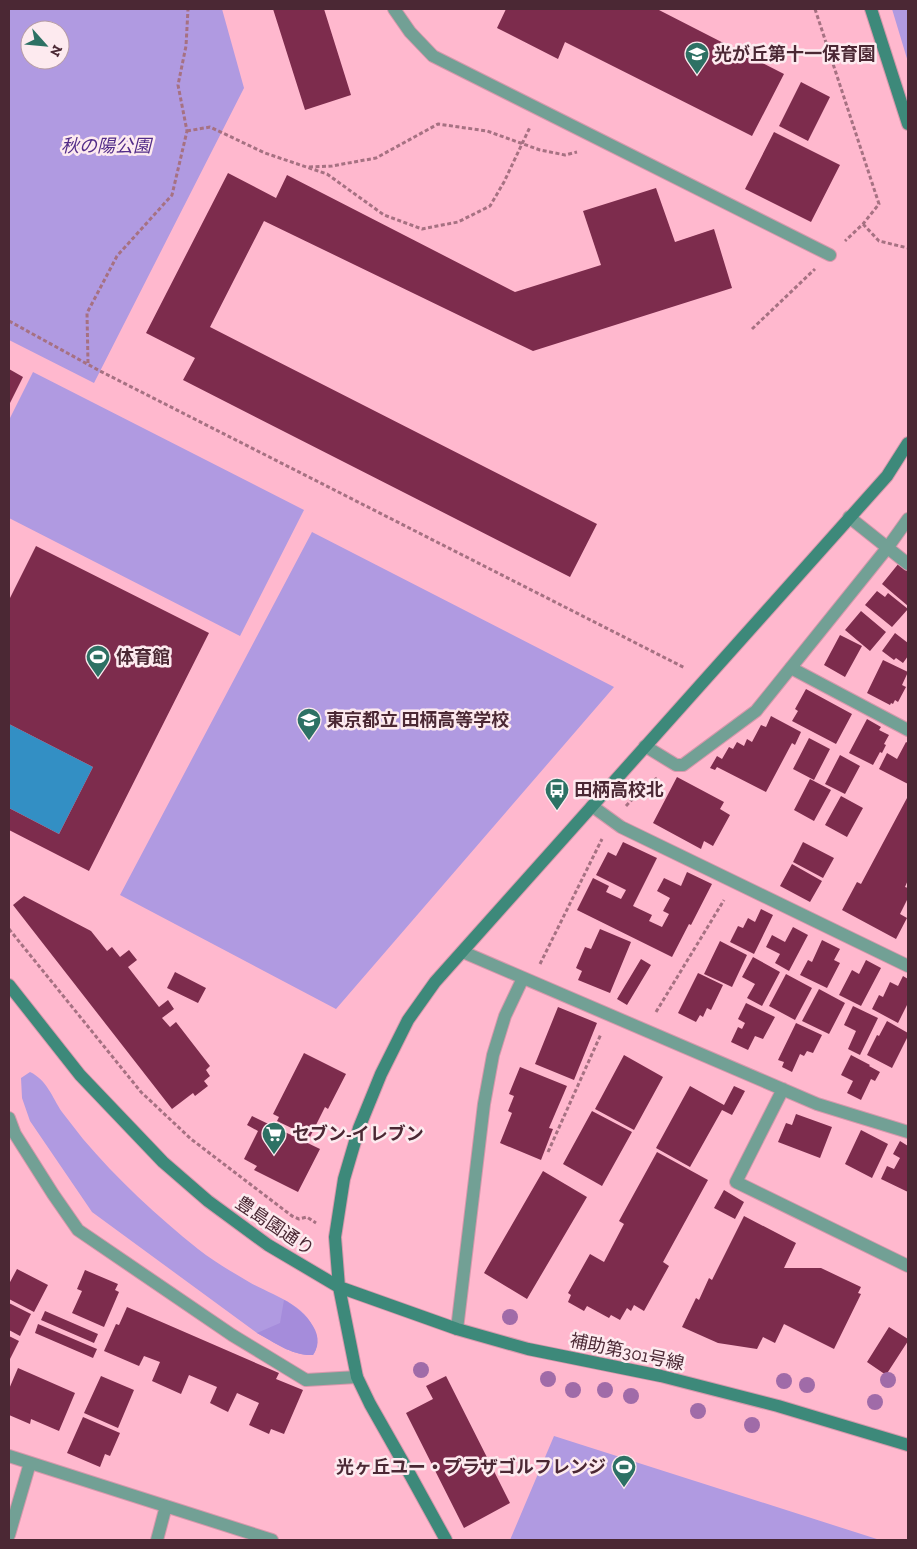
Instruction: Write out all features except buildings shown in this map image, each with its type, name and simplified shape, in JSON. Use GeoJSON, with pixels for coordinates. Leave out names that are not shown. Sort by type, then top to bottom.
{"type":"FeatureCollection","features":[{"type":"Feature","properties":{"kind":"street"},"geometry":{"type":"LineString","coordinates":[[394,9],[410,32],[433,56],[830,255]]}},
{"type":"Feature","properties":{"kind":"street"},"geometry":{"type":"LineString","coordinates":[[871,9],[908,124]]}},
{"type":"Feature","properties":{"kind":"street"},"geometry":{"type":"LineString","coordinates":[[446,1540],[370,1404],[357,1377],[339,1288],[335,1237],[344,1179],[359,1128],[381,1074],[408,1020],[435,982],[887,476],[908,443]]}},
{"type":"Feature","properties":{"kind":"street"},"geometry":{"type":"LineString","coordinates":[[849,517],[908,564]]}},
{"type":"Feature","properties":{"kind":"street"},"geometry":{"type":"LineString","coordinates":[[645,746],[676,765],[682,766],[756,711],[888,547],[908,519]]}},
{"type":"Feature","properties":{"kind":"street"},"geometry":{"type":"LineString","coordinates":[[791,668],[908,730]]}},
{"type":"Feature","properties":{"kind":"street"},"geometry":{"type":"LineString","coordinates":[[592,806],[621,827],[908,966]]}},
{"type":"Feature","properties":{"kind":"street"},"geometry":{"type":"LineString","coordinates":[[463,952],[817,1104],[908,1132]]}},
{"type":"Feature","properties":{"kind":"street"},"geometry":{"type":"LineString","coordinates":[[457,1328],[480,1131],[491,1067],[505,1016],[527,980]]}},
{"type":"Feature","properties":{"kind":"street","name":"豊島園通り"},"geometry":{"type":"LineString","coordinates":[[9,985],[80,1075],[163,1162],[208,1201],[268,1244],[339,1288]]}},
{"type":"Feature","properties":{"kind":"street"},"geometry":{"type":"LineString","coordinates":[[783,1090],[736,1182],[908,1266]]}},
{"type":"Feature","properties":{"kind":"street"},"geometry":{"type":"LineString","coordinates":[[10,1127],[78,1230],[232,1335],[306,1380],[357,1377]]}},
{"type":"Feature","properties":{"kind":"street","name":"補助第301号線"},"geometry":{"type":"LineString","coordinates":[[339,1288],[457,1328],[528,1349],[679,1380],[778,1406],[908,1445]]}},
{"type":"Feature","properties":{"kind":"street"},"geometry":{"type":"LineString","coordinates":[[9,1456],[272,1540]]}},
{"type":"Feature","properties":{"kind":"street"},"geometry":{"type":"LineString","coordinates":[[9,1535],[30,1463]]}},
{"type":"Feature","properties":{"kind":"street"},"geometry":{"type":"LineString","coordinates":[[157,1540],[166,1506]]}},
{"type":"Feature","properties":{"kind":"path"},"geometry":{"type":"LineString","coordinates":[[88,364],[87,313],[117,256],[172,195],[187,131],[178,85],[186,46],[188,9]]}},
{"type":"Feature","properties":{"kind":"path"},"geometry":{"type":"LineString","coordinates":[[752,329],[863,224],[879,204],[815,9]]}},
{"type":"Feature","properties":{"kind":"path"},"geometry":{"type":"LineString","coordinates":[[187,131],[210,127],[265,153],[327,174],[384,215],[422,229],[458,222],[490,206],[504,182],[538,108]]}},
{"type":"Feature","properties":{"kind":"path"},"geometry":{"type":"LineString","coordinates":[[306,167],[332,166],[376,158],[438,124],[487,131],[540,150],[565,154],[609,144]]}},
{"type":"Feature","properties":{"kind":"path"},"geometry":{"type":"LineString","coordinates":[[863,224],[879,241],[908,248]]}},
{"type":"Feature","properties":{"kind":"path"},"geometry":{"type":"LineString","coordinates":[[9,321],[88,364],[685,668]]}},
{"type":"Feature","properties":{"kind":"path"},"geometry":{"type":"LineString","coordinates":[[527,980],[599,844],[613,822],[642,789],[676,765]]}},
{"type":"Feature","properties":{"kind":"path"},"geometry":{"type":"LineString","coordinates":[[645,1030],[735,882]]}},
{"type":"Feature","properties":{"kind":"path"},"geometry":{"type":"LineString","coordinates":[[9,930],[141,1092],[191,1139],[263,1196],[298,1219],[307,1217]]}},
{"type":"Feature","properties":{"kind":"path"},"geometry":{"type":"LineString","coordinates":[[548,1152],[609,1015]]}},
{"type":"Feature","properties":{"kind":"green space","name":"秋の陽公園"},"geometry":{"type":"Polygon","coordinates":[[[9,9],[222,9],[244,88],[94,383],[9,340],[9,9]]]}},
{"type":"Feature","properties":{"kind":"green space"},"geometry":{"type":"Polygon","coordinates":[[[892,9],[908,9],[908,62],[892,9]]]}},
{"type":"Feature","properties":{"kind":"green space"},"geometry":{"type":"Polygon","coordinates":[[[33,372],[304,510],[240,636],[9,518],[9,420],[33,372]]]}},
{"type":"Feature","properties":{"kind":"green space"},"geometry":{"type":"Polygon","coordinates":[[[312,532],[614,687],[336,1009],[120,895],[312,532]]]}},
{"type":"Feature","properties":{"kind":"green space"},"geometry":{"type":"Polygon","coordinates":[[[30,1072],[45,1084],[62,1112],[96,1154],[123,1183],[168,1224],[216,1262],[249,1282],[290,1303],[307,1317],[313,1326],[316,1337],[316,1347],[313,1355],[291,1351],[257,1333],[92,1212],[30,1121],[22,1098],[21,1078],[30,1072]]]}},
{"type":"Feature","properties":{"kind":"green space","name":"光ヶ丘ユー・プラザゴルフレンジ"},"geometry":{"type":"Polygon","coordinates":[[[554,1436],[880,1540],[510,1540],[554,1436]]]}},
{"type":"Feature","properties":{"kind":"shaded area"},"geometry":{"type":"Polygon","coordinates":[[[284,1300],[298,1309],[315,1330],[318,1338],[317,1347],[313,1355],[291,1351],[257,1333],[280,1323],[284,1300]]]}},
{"type":"Feature","properties":{"kind":"water"},"geometry":{"type":"Polygon","coordinates":[[[9,724],[93,767],[59,834],[9,808],[9,724]]]}},
{"type":"Feature","properties":{"kind":"place","name":"光が丘第十一保育園"},"geometry":{"type":"Point","coordinates":[697,75]}},
{"type":"Feature","properties":{"kind":"place","name":"体育館"},"geometry":{"type":"Point","coordinates":[98,678]}},
{"type":"Feature","properties":{"kind":"place","name":"東京都立 田柄高等学校"},"geometry":{"type":"Point","coordinates":[309,741]}},
{"type":"Feature","properties":{"kind":"place","name":"田柄高校北"},"geometry":{"type":"Point","coordinates":[557,811]}},
{"type":"Feature","properties":{"kind":"place","name":"セブン-イレブン"},"geometry":{"type":"Point","coordinates":[274,1155]}},
{"type":"Feature","properties":{"kind":"place","name":"光ヶ丘ユー・プラザゴルフレンジ"},"geometry":{"type":"Point","coordinates":[624,1488]}}]}
